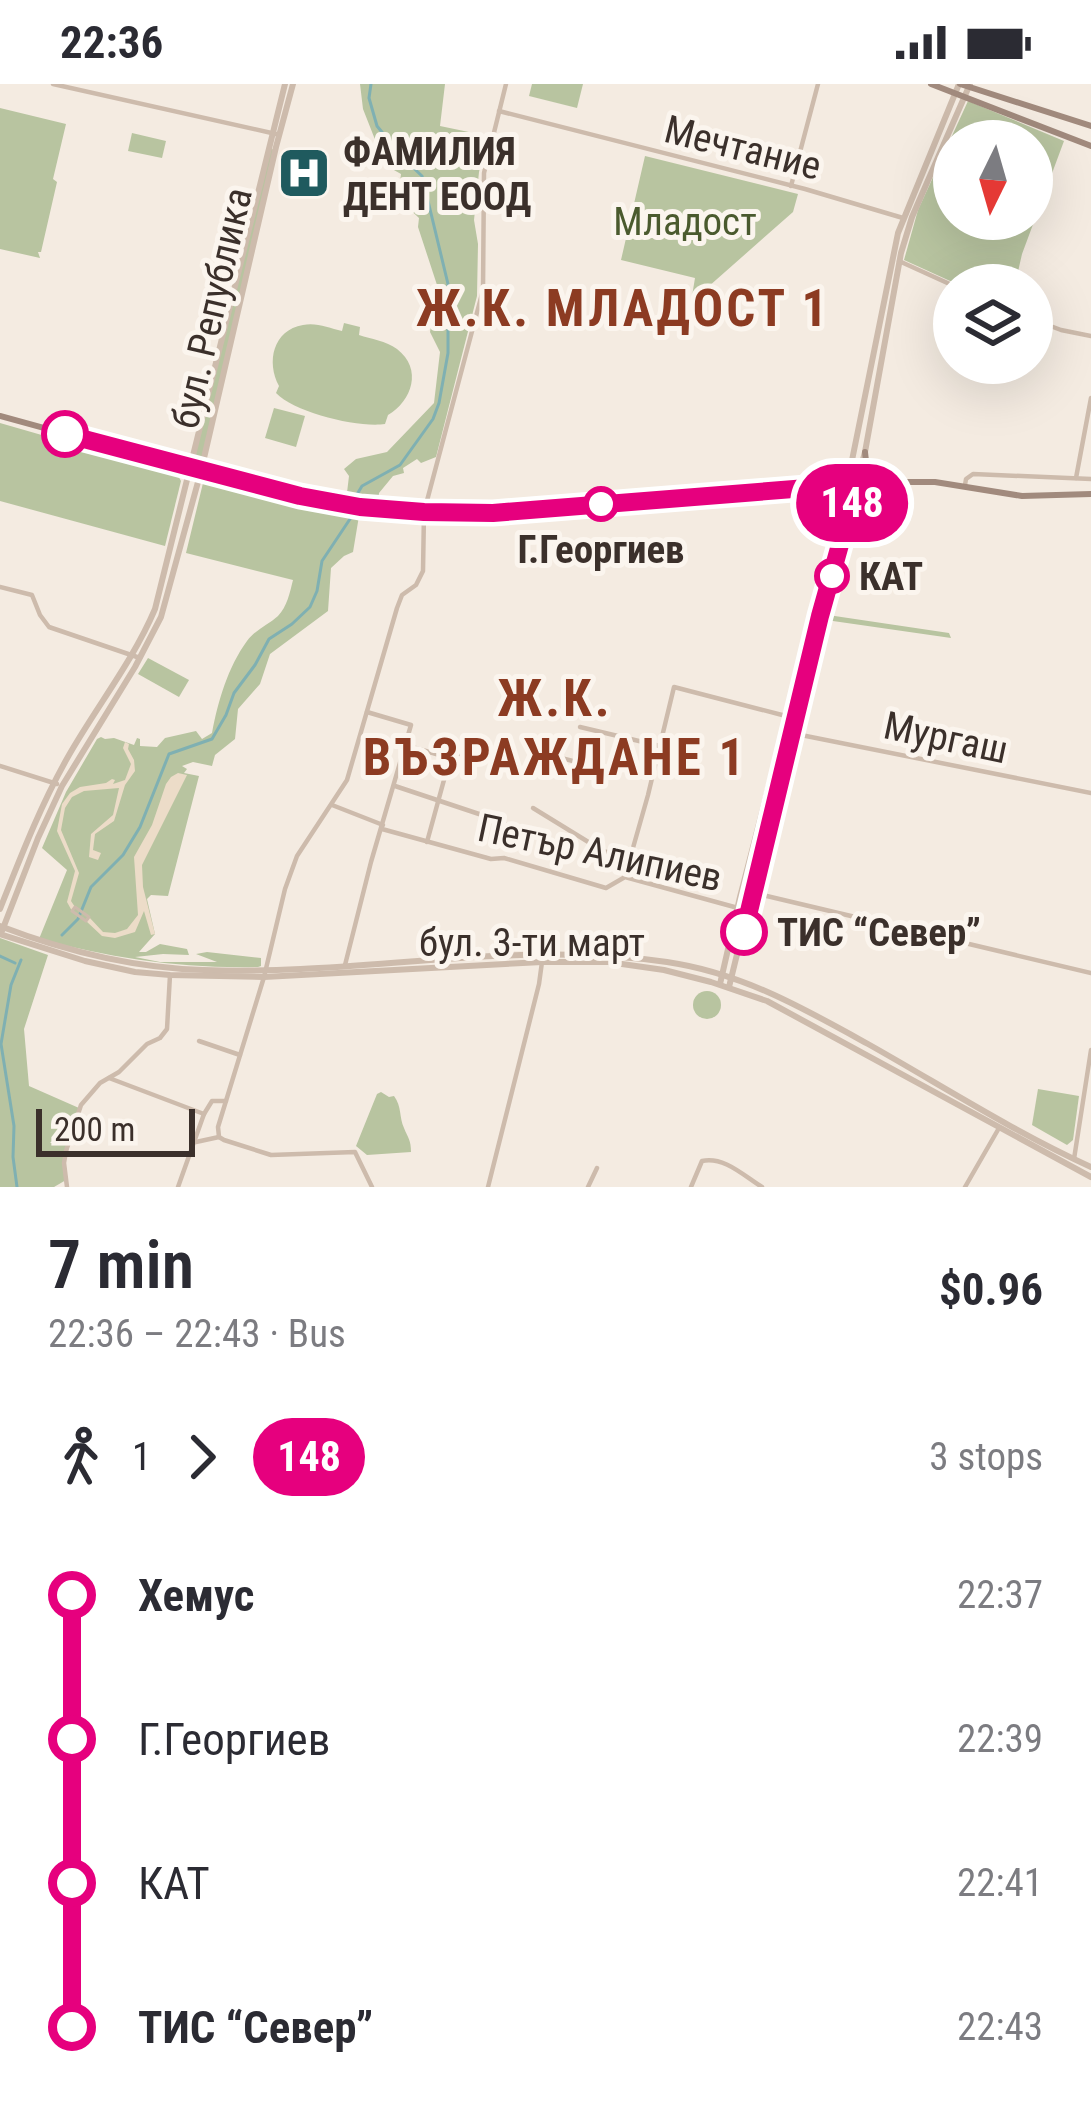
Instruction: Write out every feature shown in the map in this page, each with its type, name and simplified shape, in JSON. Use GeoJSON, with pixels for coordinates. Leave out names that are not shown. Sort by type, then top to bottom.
{"type":"FeatureCollection","features":[{"type":"Feature","properties":{"kind":"main road"},"geometry":{"type":"LineString","coordinates":[[931,84],[963,88],[1091,126]]}},
{"type":"Feature","properties":{"kind":"main road"},"geometry":{"type":"LineString","coordinates":[[963,88],[1091,146]]}},
{"type":"Feature","properties":{"kind":"main road"},"geometry":{"type":"LineString","coordinates":[[0,416],[266,489],[345,505],[424,512],[493,513],[922,481],[1022,496],[1091,494]]}},
{"type":"Feature","properties":{"kind":"main road"},"geometry":{"type":"LineString","coordinates":[[866,452],[872,474],[892,482]]}},
{"type":"Feature","properties":{"kind":"main road"},"geometry":{"type":"LineString","coordinates":[[820,487],[836,496],[838,519]]}},
{"type":"Feature","properties":{"kind":"street"},"geometry":{"type":"LineString","coordinates":[[53,84],[275,134]]}},
{"type":"Feature","properties":{"kind":"street","name":"бул. Република"},"geometry":{"type":"LineString","coordinates":[[136,657],[155,609],[289,84]]}},
{"type":"Feature","properties":{"kind":"street"},"geometry":{"type":"LineString","coordinates":[[219,1137],[294,861],[347,780],[402,596],[424,571],[424,512],[482,290],[484,173],[506,84]]}},
{"type":"Feature","properties":{"kind":"street"},"geometry":{"type":"LineString","coordinates":[[791,186],[818,84]]}},
{"type":"Feature","properties":{"kind":"street"},"geometry":{"type":"LineString","coordinates":[[728,975],[738,908],[847,485],[903,218],[963,88]]}},
{"type":"Feature","properties":{"kind":"street"},"geometry":{"type":"LineString","coordinates":[[725,986],[754,893],[790,733],[866,452],[899,261],[963,88]]}},
{"type":"Feature","properties":{"kind":"street","name":"Мечтание"},"geometry":{"type":"LineString","coordinates":[[499,111],[903,218]]}},
{"type":"Feature","properties":{"kind":"street","name":"бул. Република"},"geometry":{"type":"LineString","coordinates":[[0,909],[29,835],[161,617],[201,471],[275,134]]}},
{"type":"Feature","properties":{"kind":"street"},"geometry":{"type":"LineString","coordinates":[[899,261],[933,276]]}},
{"type":"Feature","properties":{"kind":"street"},"geometry":{"type":"LineString","coordinates":[[1053,327],[1091,336]]}},
{"type":"Feature","properties":{"kind":"street"},"geometry":{"type":"LineString","coordinates":[[1076,478],[1091,398]]}},
{"type":"Feature","properties":{"kind":"street"},"geometry":{"type":"LineString","coordinates":[[964,488],[973,474],[1091,479]]}},
{"type":"Feature","properties":{"kind":"street"},"geometry":{"type":"LineString","coordinates":[[0,587],[32,595],[44,622],[58,632],[136,657]]}},
{"type":"Feature","properties":{"kind":"street"},"geometry":{"type":"LineString","coordinates":[[625,877],[674,687],[786,716]]}},
{"type":"Feature","properties":{"kind":"street"},"geometry":{"type":"LineString","coordinates":[[345,965],[411,725],[367,712]]}},
{"type":"Feature","properties":{"kind":"street"},"geometry":{"type":"LineString","coordinates":[[580,727],[660,746]]}},
{"type":"Feature","properties":{"kind":"street","name":"Мургаш"},"geometry":{"type":"LineString","coordinates":[[790,733],[1091,793]]}},
{"type":"Feature","properties":{"kind":"street"},"geometry":{"type":"LineString","coordinates":[[405,745],[450,758],[461,753],[478,758]]}},
{"type":"Feature","properties":{"kind":"street"},"geometry":{"type":"LineString","coordinates":[[427,842],[450,758]]}},
{"type":"Feature","properties":{"kind":"street"},"geometry":{"type":"LineString","coordinates":[[561,758],[616,772]]}},
{"type":"Feature","properties":{"kind":"street"},"geometry":{"type":"LineString","coordinates":[[0,766],[58,784]]}},
{"type":"Feature","properties":{"kind":"street","name":"бул. Република"},"geometry":{"type":"LineString","coordinates":[[1,931],[58,784]]}},
{"type":"Feature","properties":{"kind":"street"},"geometry":{"type":"LineString","coordinates":[[395,786],[519,830]]}},
{"type":"Feature","properties":{"kind":"street","name":"Петър Алипиев"},"geometry":{"type":"LineString","coordinates":[[332,805],[382,827],[491,859],[504,858],[606,888],[625,877],[738,908]]}},
{"type":"Feature","properties":{"kind":"street"},"geometry":{"type":"LineString","coordinates":[[532,808],[603,851],[630,857]]}},
{"type":"Feature","properties":{"kind":"street"},"geometry":{"type":"LineString","coordinates":[[754,893],[1091,973]]}},
{"type":"Feature","properties":{"kind":"street","name":"бул. 3-ти март"},"geometry":{"type":"LineString","coordinates":[[1,931],[116,960],[204,970],[264,973],[545,954],[668,962],[728,975],[784,997],[1010,1124],[1091,1178]]}},
{"type":"Feature","properties":{"kind":"street","name":"бул. 3-ти март"},"geometry":{"type":"LineString","coordinates":[[1,931],[85,961],[170,975],[542,962],[625,964],[725,986],[779,1007],[998,1128],[1072,1163],[1091,1167]]}},
{"type":"Feature","properties":{"kind":"street"},"geometry":{"type":"LineString","coordinates":[[488,1187],[542,962]]}},
{"type":"Feature","properties":{"kind":"street"},"geometry":{"type":"LineString","coordinates":[[67,1187],[64,1162],[81,1105],[100,1083],[167,1029],[170,975]]}},
{"type":"Feature","properties":{"kind":"street"},"geometry":{"type":"LineString","coordinates":[[779,1007],[784,997]]}},
{"type":"Feature","properties":{"kind":"street"},"geometry":{"type":"LineString","coordinates":[[199,1041],[240,1055]]}},
{"type":"Feature","properties":{"kind":"street"},"geometry":{"type":"LineString","coordinates":[[1072,1163],[1091,1050]]}},
{"type":"Feature","properties":{"kind":"street"},"geometry":{"type":"LineString","coordinates":[[109,1078],[204,1114]]}},
{"type":"Feature","properties":{"kind":"street"},"geometry":{"type":"LineString","coordinates":[[178,1187],[204,1114],[212,1101],[226,1102]]}},
{"type":"Feature","properties":{"kind":"street"},"geometry":{"type":"LineString","coordinates":[[965,1187],[998,1128],[1010,1124]]}},
{"type":"Feature","properties":{"kind":"street"},"geometry":{"type":"LineString","coordinates":[[196,1142],[219,1137],[271,1155],[355,1151],[372,1187]]}},
{"type":"Feature","properties":{"kind":"street"},"geometry":{"type":"LineString","coordinates":[[691,1187],[707,1159],[722,1162],[763,1187]]}},
{"type":"Feature","properties":{"kind":"street"},"geometry":{"type":"LineString","coordinates":[[589,1187],[597,1168]]}},
{"type":"Feature","properties":{"kind":"green space"},"geometry":{"type":"Polygon","coordinates":[[[360,84],[445,84],[440,126],[488,136],[474,220],[477,296],[436,457],[421,463],[417,459],[403,468],[404,473],[393,476],[379,493],[378,502],[346,501],[349,476],[344,469],[356,459],[387,452],[434,403],[440,352],[430,332],[438,288],[419,218],[398,198],[401,174],[385,165],[363,109],[360,84]]]}},
{"type":"Feature","properties":{"kind":"green space"},"geometry":{"type":"Polygon","coordinates":[[[532,84],[583,84],[577,108],[529,96],[532,84]]]}},
{"type":"Feature","properties":{"kind":"green space"},"geometry":{"type":"Polygon","coordinates":[[[968,101],[1014,120],[959,120],[968,101]]]}},
{"type":"Feature","properties":{"kind":"green space"},"geometry":{"type":"Polygon","coordinates":[[[0,108],[66,124],[40,258],[0,249],[0,108]]]}},
{"type":"Feature","properties":{"kind":"green space"},"geometry":{"type":"Polygon","coordinates":[[[132,133],[166,141],[162,158],[128,151],[132,133]]]}},
{"type":"Feature","properties":{"kind":"green space"},"geometry":{"type":"Polygon","coordinates":[[[1053,136],[1064,141],[1053,171],[1053,136]]]}},
{"type":"Feature","properties":{"kind":"green space"},"geometry":{"type":"Polygon","coordinates":[[[268,148],[275,150],[204,458],[194,456],[268,148]]]}},
{"type":"Feature","properties":{"kind":"green space","name":"Младост"},"geometry":{"type":"Polygon","coordinates":[[[645,156],[798,194],[793,212],[691,302],[695,278],[621,260],[645,156]]]}},
{"type":"Feature","properties":{"kind":"green space"},"geometry":{"type":"Polygon","coordinates":[[[933,177],[933,240],[1027,240],[1020,264],[933,264],[933,273],[904,260],[933,177]]]}},
{"type":"Feature","properties":{"kind":"green space"},"geometry":{"type":"Polygon","coordinates":[[[344,323],[360,327],[359,335],[397,349],[410,366],[408,393],[385,424],[328,418],[276,393],[273,357],[285,333],[308,324],[342,331],[344,323]]]}},
{"type":"Feature","properties":{"kind":"green space"},"geometry":{"type":"Polygon","coordinates":[[[274,408],[305,416],[296,447],[265,438],[274,408]]]}},
{"type":"Feature","properties":{"kind":"green space"},"geometry":{"type":"Polygon","coordinates":[[[0,423],[177,474],[181,481],[165,546],[0,501],[0,423]]]}},
{"type":"Feature","properties":{"kind":"green space"},"geometry":{"type":"Polygon","coordinates":[[[203,483],[345,509],[345,514],[359,516],[353,552],[331,568],[328,611],[270,654],[260,684],[238,709],[235,739],[215,755],[212,766],[193,762],[182,766],[187,769],[184,773],[199,776],[168,896],[147,899],[155,934],[139,952],[160,944],[187,949],[189,955],[135,957],[217,962],[196,954],[207,952],[261,958],[258,967],[202,966],[148,961],[39,939],[67,870],[42,848],[66,792],[97,739],[114,738],[134,745],[137,738],[140,746],[157,747],[165,738],[196,731],[202,739],[212,733],[240,651],[254,633],[278,616],[288,599],[293,580],[186,553],[203,483]]]}},
{"type":"Feature","properties":{"kind":"green space"},"geometry":{"type":"Polygon","coordinates":[[[828,615],[949,633],[951,638],[826,620],[828,615]]]}},
{"type":"Feature","properties":{"kind":"green space"},"geometry":{"type":"Polygon","coordinates":[[[148,658],[189,680],[179,697],[138,674],[148,658]]]}},
{"type":"Feature","properties":{"kind":"green space"},"geometry":{"type":"Polygon","coordinates":[[[0,938],[48,955],[24,1029],[29,1086],[79,1108],[65,1163],[66,1180],[54,1187],[0,1187],[0,938]]]}},
{"type":"Feature","properties":{"kind":"green space"},"geometry":{"type":"Polygon","coordinates":[[[707,991],[717,995],[721,1005],[717,1015],[707,1019],[697,1015],[693,1005],[697,995],[707,991]]]}},
{"type":"Feature","properties":{"kind":"green space"},"geometry":{"type":"Polygon","coordinates":[[[1038,1089],[1079,1096],[1073,1140],[1067,1145],[1032,1125],[1038,1089]]]}},
{"type":"Feature","properties":{"kind":"green space"},"geometry":{"type":"Polygon","coordinates":[[[381,1092],[397,1100],[411,1152],[367,1155],[356,1146],[381,1092]]]}},
{"type":"Feature","properties":{"kind":"shaded area"},"geometry":{"type":"Polygon","coordinates":[[[125,742],[135,771],[125,785],[114,821],[95,834],[93,850],[101,853],[98,860],[89,857],[91,834],[113,815],[119,788],[84,791],[65,808],[61,830],[79,873],[72,911],[67,902],[75,871],[57,831],[62,804],[80,787],[125,780],[131,764],[125,742]]]}},
{"type":"Feature","properties":{"kind":"shaded area"},"geometry":{"type":"Polygon","coordinates":[[[178,773],[187,775],[142,865],[155,934],[151,935],[144,911],[135,932],[102,936],[86,921],[89,917],[103,932],[115,933],[127,929],[138,915],[134,857],[152,825],[166,784],[178,773]]]}},
{"type":"Feature","properties":{"kind":"waterway"},"geometry":{"type":"LineString","coordinates":[[62,935],[78,919],[91,887],[123,855],[140,827],[169,754],[212,739],[234,693],[269,639],[310,607],[322,561],[350,519],[362,486],[400,465],[439,403],[448,353],[448,284],[422,176],[377,126],[369,98],[371,84]]}},
{"type":"Feature","properties":{"kind":"waterway"},"geometry":{"type":"LineString","coordinates":[[0,956],[15,963]]}},
{"type":"Feature","properties":{"kind":"waterway"},"geometry":{"type":"LineString","coordinates":[[17,1187],[14,1126],[1,1044],[11,985],[21,960]]}},
{"type":"Feature","properties":{"kind":"bus line","name":"148"},"geometry":{"type":"LineString","coordinates":[[65,434],[266,489],[360,507],[424,512],[493,513],[857,484],[790,733],[744,932]]}},
{"type":"Feature","properties":{"kind":"place","name":"ФАМИЛИЯ ДЕНТ ЕООД"},"geometry":{"type":"Point","coordinates":[304,173]}},
{"type":"Feature","properties":{"kind":"place","name":"Г.Георгиев"},"geometry":{"type":"Point","coordinates":[601,504]}},
{"type":"Feature","properties":{"kind":"place","name":"КАТ"},"geometry":{"type":"Point","coordinates":[832,576]}},
{"type":"Feature","properties":{"kind":"place","name":"ТИС “Север”"},"geometry":{"type":"Point","coordinates":[744,932]}},
{"type":"Feature","properties":{"kind":"district","name":"Ж.К. МЛАДОСТ 1"},"geometry":{"type":"Point","coordinates":[623,308]}},
{"type":"Feature","properties":{"kind":"district","name":"Ж.К. ВЪЗРАЖДАНЕ 1"},"geometry":{"type":"Point","coordinates":[555,727]}}]}
